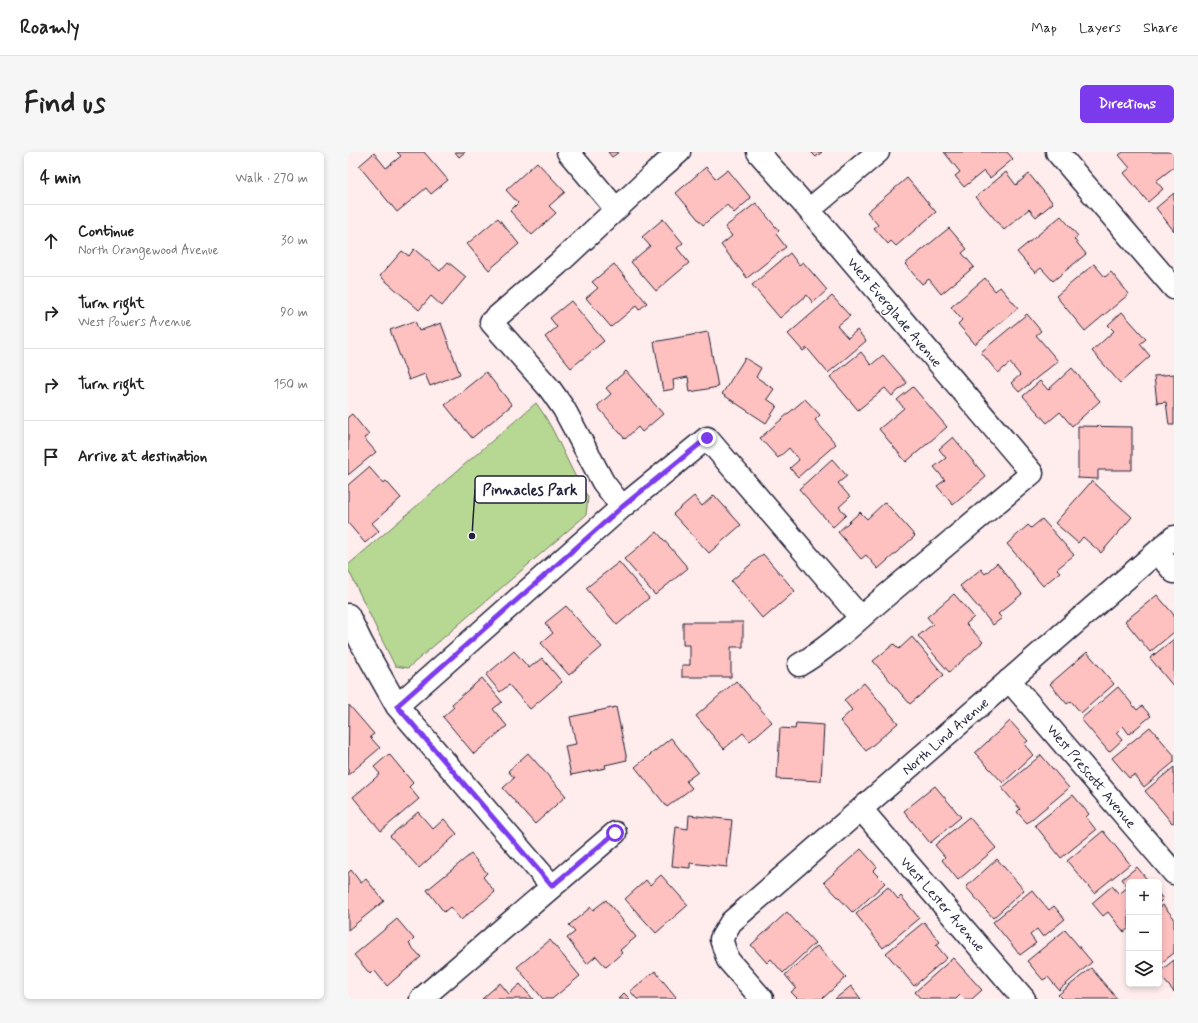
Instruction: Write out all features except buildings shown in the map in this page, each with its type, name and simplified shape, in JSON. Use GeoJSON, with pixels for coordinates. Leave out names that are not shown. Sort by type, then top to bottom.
{"type":"FeatureCollection","features":[{"type":"Feature","properties":{"kind":"street"},"geometry":{"type":"LineString","coordinates":[[568,152],[616,209]]}},
{"type":"Feature","properties":{"kind":"street"},"geometry":{"type":"LineString","coordinates":[[622,507],[603,482],[564,409],[550,389],[492,322],[558,264],[679,152]]}},
{"type":"Feature","properties":{"kind":"street","name":"West Everglade Avenue"},"geometry":{"type":"LineString","coordinates":[[758,152],[1032,473],[860,617]]}},
{"type":"Feature","properties":{"kind":"street"},"geometry":{"type":"LineString","coordinates":[[809,210],[878,152]]}},
{"type":"Feature","properties":{"kind":"street"},"geometry":{"type":"LineString","coordinates":[[1057,152],[1174,288]]}},
{"type":"Feature","properties":{"kind":"street"},"geometry":{"type":"LineString","coordinates":[[397,706],[622,507],[707,438],[860,617],[818,654],[799,665]]}},
{"type":"Feature","properties":{"kind":"street","name":"North Lind Avenue"},"geometry":{"type":"LineString","coordinates":[[762,999],[728,960],[720,940],[731,922],[1174,536]]}},
{"type":"Feature","properties":{"kind":"street"},"geometry":{"type":"LineString","coordinates":[[1156,552],[1174,572]]}},
{"type":"Feature","properties":{"kind":"street"},"geometry":{"type":"LineString","coordinates":[[348,615],[362,644],[397,706],[552,886]]}},
{"type":"Feature","properties":{"kind":"street","name":"West Prescott Avenue"},"geometry":{"type":"LineString","coordinates":[[1010,680],[1174,873]]}},
{"type":"Feature","properties":{"kind":"street","name":"West Lester Avenue"},"geometry":{"type":"LineString","coordinates":[[861,809],[1024,999]]}},
{"type":"Feature","properties":{"kind":"street"},"geometry":{"type":"LineString","coordinates":[[422,999],[615,833]]}},
{"type":"Feature","properties":{"kind":"green space"},"geometry":{"type":"Polygon","coordinates":[[[536,403],[544,414],[574,474],[588,497],[586,515],[408,668],[395,666],[348,569],[348,565],[536,403]]]}},
{"type":"Feature","properties":{"kind":"place","name":"Pinnacles Park"},"geometry":{"type":"Point","coordinates":[472,536]}},
{"type":"Feature","properties":{"kind":"route"},"geometry":{"type":"LineString","coordinates":[[615,833],[552,886],[397,706],[622,507],[707,438]]}}]}
